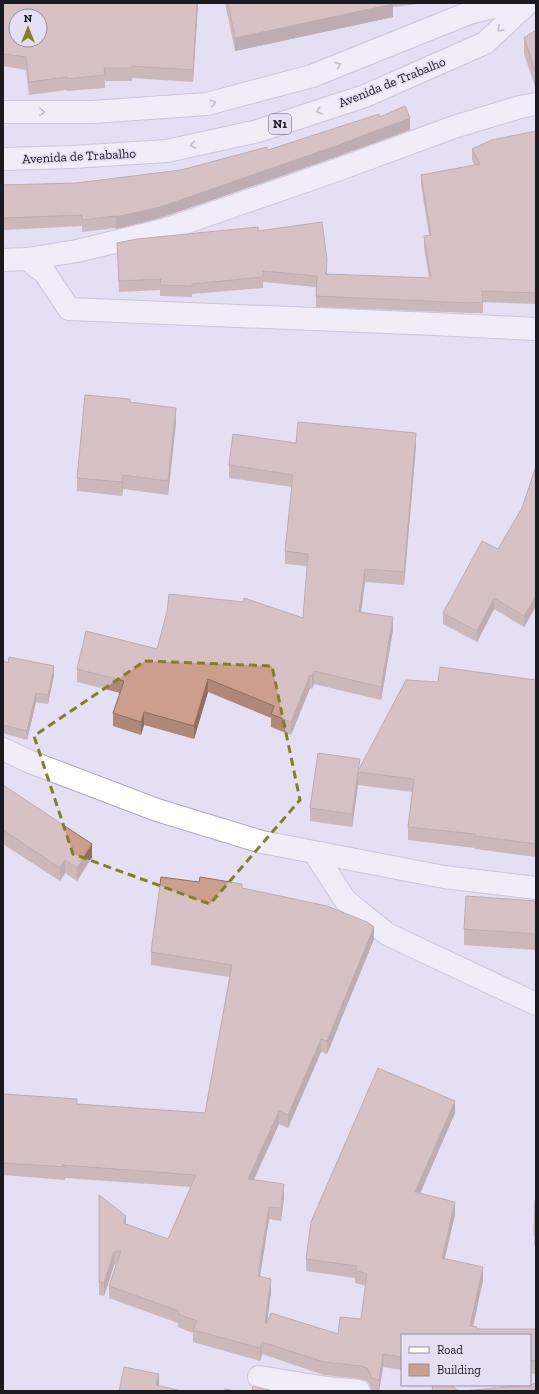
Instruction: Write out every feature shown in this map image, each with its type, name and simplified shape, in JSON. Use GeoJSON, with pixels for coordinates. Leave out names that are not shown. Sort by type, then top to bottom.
{"type":"FeatureCollection","features":[{"type":"Feature","properties":{"kind":"main road"},"geometry":{"type":"LineString","coordinates":[[3,112],[92,112],[207,104],[312,76],[469,13],[509,3]]}},
{"type":"Feature","properties":{"kind":"main road","name":"Avenida de Trabalho"},"geometry":{"type":"LineString","coordinates":[[3,159],[72,157],[167,151],[258,131],[365,96],[485,43],[528,3]]}},
{"type":"Feature","properties":{"kind":"main road"},"geometry":{"type":"LineString","coordinates":[[3,260],[27,259],[77,251],[164,230],[337,170],[454,127],[520,107],[536,104]]}},
{"type":"Feature","properties":{"kind":"main road"},"geometry":{"type":"LineString","coordinates":[[27,259],[45,273],[69,309],[536,329]]}},
{"type":"Feature","properties":{"kind":"main road"},"geometry":{"type":"LineString","coordinates":[[3,749],[28,761],[157,810],[262,842],[444,877],[536,888]]}},
{"type":"Feature","properties":{"kind":"main road"},"geometry":{"type":"LineString","coordinates":[[314,852],[345,900],[387,934],[536,1004]]}},
{"type":"Feature","properties":{"kind":"main road"},"geometry":{"type":"LineString","coordinates":[[259,1377],[328,1388],[359,1391]]}},
{"type":"Feature","properties":{"kind":"highlighted area"},"geometry":{"type":"Polygon","coordinates":[[[145,661],[272,666],[300,800],[210,904],[73,854],[34,736],[145,661]]]}},
{"type":"Feature","properties":{"kind":"building"},"geometry":{"type":"Polygon","coordinates":[[[3,3],[197,3],[193,70],[132,66],[132,68],[104,68],[105,75],[67,79],[67,77],[29,82],[26,57],[3,54],[3,3]]]}},
{"type":"Feature","properties":{"kind":"building"},"geometry":{"type":"Polygon","coordinates":[[[228,3],[393,3],[393,4],[235,38],[228,3]]]}},
{"type":"Feature","properties":{"kind":"building"},"geometry":{"type":"Polygon","coordinates":[[[536,30],[536,73],[524,38],[536,30]]]}},
{"type":"Feature","properties":{"kind":"building"},"geometry":{"type":"Polygon","coordinates":[[[405,106],[410,118],[333,147],[160,207],[116,217],[82,220],[82,215],[3,218],[3,185],[77,183],[181,170],[267,147],[268,150],[379,114],[380,117],[405,106]]]}},
{"type":"Feature","properties":{"kind":"building"},"geometry":{"type":"Polygon","coordinates":[[[536,131],[536,293],[482,291],[483,302],[471,303],[316,296],[317,276],[263,271],[263,277],[192,284],[192,286],[160,285],[161,279],[119,281],[117,243],[137,239],[258,227],[258,231],[322,222],[327,259],[326,274],[431,278],[424,236],[431,235],[421,175],[480,164],[472,149],[492,140],[536,131]]]}},
{"type":"Feature","properties":{"kind":"building"},"geometry":{"type":"Polygon","coordinates":[[[85,395],[130,399],[130,402],[176,408],[168,481],[123,475],[122,482],[77,478],[85,395]]]}},
{"type":"Feature","properties":{"kind":"building"},"geometry":{"type":"Polygon","coordinates":[[[298,422],[416,433],[404,572],[365,569],[359,612],[393,617],[381,687],[314,671],[312,676],[310,675],[291,722],[271,714],[274,706],[208,679],[194,726],[144,712],[141,722],[113,713],[124,681],[77,669],[86,631],[157,649],[167,612],[169,594],[243,602],[244,598],[303,618],[308,554],[285,551],[293,475],[229,465],[233,434],[296,443],[298,422]]]}},
{"type":"Feature","properties":{"kind":"building"},"geometry":{"type":"Polygon","coordinates":[[[536,466],[536,596],[524,616],[494,598],[477,631],[443,613],[482,541],[498,549],[522,508],[536,466]]]}},
{"type":"Feature","properties":{"kind":"building"},"geometry":{"type":"Polygon","coordinates":[[[9,657],[54,666],[48,695],[36,693],[27,731],[3,725],[3,661],[8,663],[9,657]]]}},
{"type":"Feature","properties":{"kind":"building"},"geometry":{"type":"Polygon","coordinates":[[[440,667],[536,680],[536,844],[475,836],[475,834],[408,827],[414,779],[358,772],[352,814],[310,808],[318,753],[360,759],[358,771],[406,680],[438,682],[440,667]]]}},
{"type":"Feature","properties":{"kind":"building"},"geometry":{"type":"Polygon","coordinates":[[[3,785],[92,844],[77,868],[65,860],[60,868],[3,830],[3,785]]]}},
{"type":"Feature","properties":{"kind":"building"},"geometry":{"type":"Polygon","coordinates":[[[161,877],[199,882],[200,877],[242,884],[242,888],[327,906],[367,922],[374,927],[327,1041],[321,1039],[288,1115],[279,1111],[248,1179],[284,1184],[281,1208],[269,1207],[258,1276],[271,1279],[265,1322],[266,1324],[271,1313],[338,1334],[340,1317],[361,1319],[367,1274],[355,1270],[357,1266],[306,1259],[311,1222],[378,1068],[455,1101],[415,1192],[455,1202],[442,1258],[483,1267],[470,1326],[477,1327],[477,1329],[536,1329],[536,1362],[531,1360],[531,1334],[401,1334],[401,1357],[383,1354],[379,1380],[371,1378],[367,1368],[361,1366],[324,1362],[262,1342],[260,1348],[193,1330],[197,1321],[178,1314],[179,1311],[109,1286],[121,1251],[114,1252],[104,1283],[99,1282],[99,1195],[126,1216],[123,1223],[168,1239],[196,1175],[62,1165],[65,1167],[3,1163],[3,1094],[77,1099],[77,1104],[205,1113],[232,965],[151,952],[161,877]]]}},
{"type":"Feature","properties":{"kind":"building"},"geometry":{"type":"Polygon","coordinates":[[[466,896],[536,901],[536,934],[464,929],[466,896]]]}},
{"type":"Feature","properties":{"kind":"building"},"geometry":{"type":"Polygon","coordinates":[[[535,1200],[536,1235],[534,1235],[535,1200]]]}},
{"type":"Feature","properties":{"kind":"building"},"geometry":{"type":"Polygon","coordinates":[[[124,1367],[159,1374],[156,1385],[182,1391],[119,1391],[124,1367]]]}},
{"type":"Feature","properties":{"kind":"building"},"geometry":{"type":"Polygon","coordinates":[[[536,1383],[536,1391],[463,1391],[531,1386],[536,1383]]]}},
{"type":"Feature","properties":{"kind":"building"},"geometry":{"type":"Polygon","coordinates":[[[253,1386],[273,1391],[252,1391],[253,1386]]]}},
{"type":"Feature","properties":{"kind":"building"},"geometry":{"type":"Polygon","coordinates":[[[433,1386],[453,1386],[457,1390],[463,1391],[432,1391],[433,1386]]]}}]}
